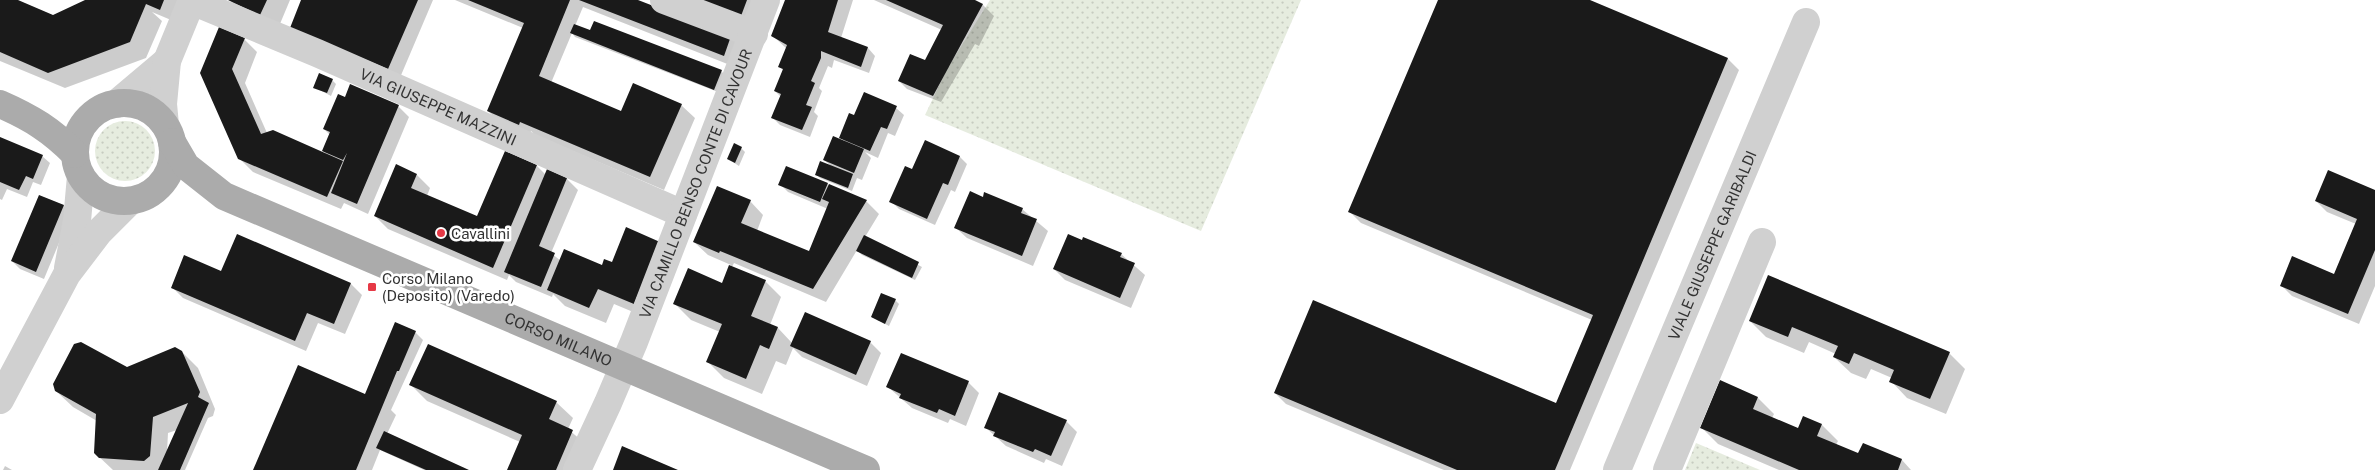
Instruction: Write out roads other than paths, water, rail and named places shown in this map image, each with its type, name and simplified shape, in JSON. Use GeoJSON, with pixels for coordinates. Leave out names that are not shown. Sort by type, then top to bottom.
{"type":"FeatureCollection","features":[{"type":"Feature","properties":{"kind":"main road"},"geometry":{"type":"LineString","coordinates":[[0,104],[29,116],[66,122],[79,121],[105,109],[130,103],[144,107],[156,114],[169,133],[173,156],[170,171],[142,196],[110,199],[88,186],[78,165],[62,140],[29,116]]}},
{"type":"Feature","properties":{"kind":"main road"},"geometry":{"type":"LineString","coordinates":[[78,165],[78,134],[85,122],[105,109]]}},
{"type":"Feature","properties":{"kind":"main road","name":"CORSO MILANO"},"geometry":{"type":"LineString","coordinates":[[169,133],[186,166],[224,196]]}},
{"type":"Feature","properties":{"kind":"main road","name":"CORSO MILANO"},"geometry":{"type":"LineString","coordinates":[[142,196],[197,191],[224,196],[866,470]]}},
{"type":"Feature","properties":{"kind":"street"},"geometry":{"type":"LineString","coordinates":[[664,0],[754,34]]}},
{"type":"Feature","properties":{"kind":"street","name":"VIA CAMILLO BENSO CONTE DI CAVOUR"},"geometry":{"type":"LineString","coordinates":[[577,470],[623,367],[766,0]]}},
{"type":"Feature","properties":{"kind":"street"},"geometry":{"type":"LineString","coordinates":[[169,133],[163,104],[167,61],[192,1]]}},
{"type":"Feature","properties":{"kind":"street","name":"VIA GIUSEPPE MAZZINI"},"geometry":{"type":"LineString","coordinates":[[192,1],[317,53],[683,214]]}},
{"type":"Feature","properties":{"kind":"street","name":"VIALE GIUSEPPE GARIBALDI"},"geometry":{"type":"LineString","coordinates":[[1617,470],[1806,22]]}},
{"type":"Feature","properties":{"kind":"street"},"geometry":{"type":"LineString","coordinates":[[105,109],[167,61]]}},
{"type":"Feature","properties":{"kind":"street"},"geometry":{"type":"LineString","coordinates":[[67,274],[77,221],[78,165]]}},
{"type":"Feature","properties":{"kind":"street"},"geometry":{"type":"LineString","coordinates":[[0,400],[67,274],[99,232],[142,196]]}},
{"type":"Feature","properties":{"kind":"street"},"geometry":{"type":"LineString","coordinates":[[1667,470],[1762,242]]}},
{"type":"Feature","properties":{"kind":"place","name":"Cavallini"},"geometry":{"type":"Point","coordinates":[441,233]}},
{"type":"Feature","properties":{"kind":"place","name":"Corso Milano (Deposito) (Varedo)"},"geometry":{"type":"Point","coordinates":[372,287]}}]}
